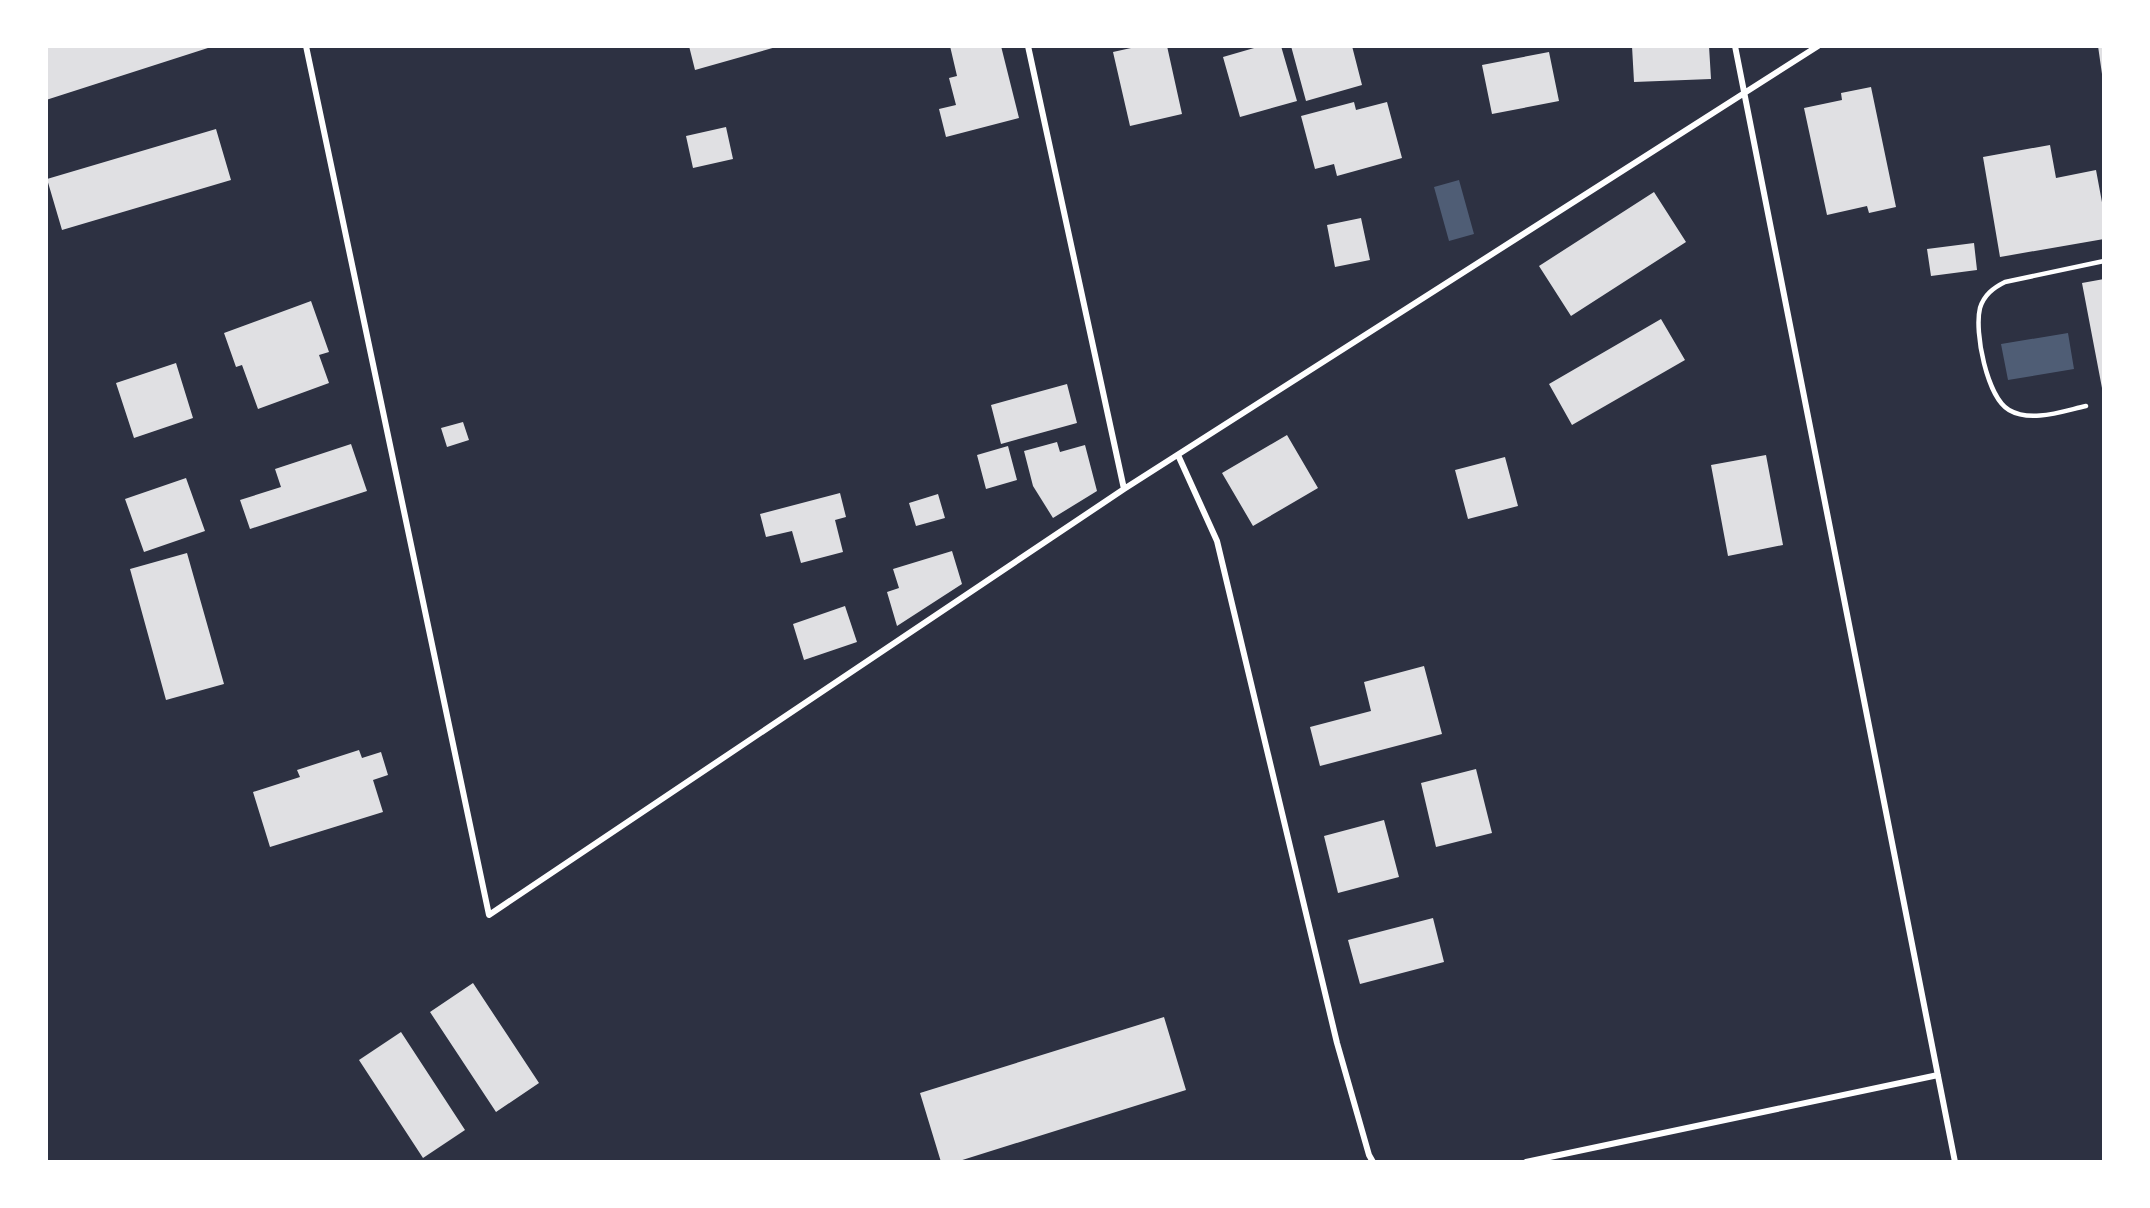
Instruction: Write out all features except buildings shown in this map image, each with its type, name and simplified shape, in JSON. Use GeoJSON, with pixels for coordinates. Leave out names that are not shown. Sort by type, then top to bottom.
{"type":"FeatureCollection","features":[{"type":"Feature","properties":{"kind":"street"},"geometry":{"type":"LineString","coordinates":[[306,46],[489,915],[1124,489],[1818,46]]}},
{"type":"Feature","properties":{"kind":"street"},"geometry":{"type":"LineString","coordinates":[[1028,46],[1124,489]]}},
{"type":"Feature","properties":{"kind":"street"},"geometry":{"type":"LineString","coordinates":[[1735,46],[1955,1161]]}},
{"type":"Feature","properties":{"kind":"street"},"geometry":{"type":"LineString","coordinates":[[1178,455],[1216,541],[1337,1043],[1369,1155],[1373,1161]]}},
{"type":"Feature","properties":{"kind":"street"},"geometry":{"type":"LineString","coordinates":[[1526,1161],[1938,1075]]}},
{"type":"Feature","properties":{"kind":"lane"},"geometry":{"type":"LineString","coordinates":[[2086,406],[2029,416],[2008,410],[1992,391],[1988,378],[1979,333],[1980,308],[1985,296],[2005,282],[2103,261]]}},
{"type":"Feature","properties":{"kind":"water"},"geometry":{"type":"Polygon","coordinates":[[[1459,180],[1474,234],[1449,241],[1434,187],[1459,180]]]}},
{"type":"Feature","properties":{"kind":"water"},"geometry":{"type":"Polygon","coordinates":[[[2068,333],[2074,369],[2008,380],[2001,344],[2068,333]]]}}]}
